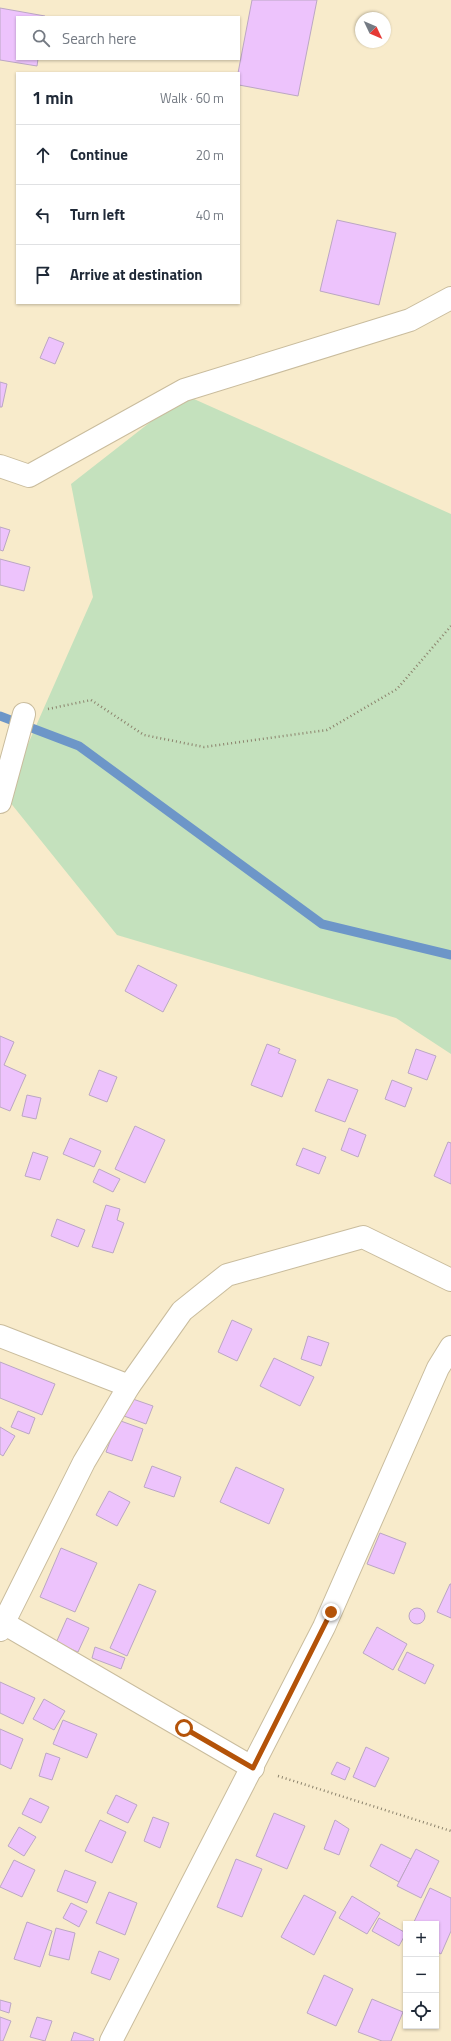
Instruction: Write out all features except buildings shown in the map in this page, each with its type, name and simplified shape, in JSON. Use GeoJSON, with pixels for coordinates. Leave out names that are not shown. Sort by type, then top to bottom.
{"type":"FeatureCollection","features":[{"type":"Feature","properties":{"kind":"street"},"geometry":{"type":"LineString","coordinates":[[0,466],[29,476],[184,390],[410,320],[451,298]]}},
{"type":"Feature","properties":{"kind":"street"},"geometry":{"type":"LineString","coordinates":[[0,802],[24,714]]}},
{"type":"Feature","properties":{"kind":"street"},"geometry":{"type":"LineString","coordinates":[[253,1768],[2,1624],[84,1462],[129,1386],[182,1311],[227,1275],[363,1237],[451,1280]]}},
{"type":"Feature","properties":{"kind":"street"},"geometry":{"type":"LineString","coordinates":[[0,1336],[129,1386]]}},
{"type":"Feature","properties":{"kind":"street"},"geometry":{"type":"LineString","coordinates":[[111,2041],[253,1768],[324,1627],[438,1368],[451,1347]]}},
{"type":"Feature","properties":{"kind":"path"},"geometry":{"type":"LineString","coordinates":[[24,714],[92,700],[144,735],[204,747],[327,730],[397,689],[451,626]]}},
{"type":"Feature","properties":{"kind":"path"},"geometry":{"type":"LineString","coordinates":[[253,1768],[451,1830]]}},
{"type":"Feature","properties":{"kind":"green space"},"geometry":{"type":"Polygon","coordinates":[[[185,395],[451,514],[451,1054],[396,1018],[117,935],[5,796],[93,597],[71,484],[185,395]]]}},
{"type":"Feature","properties":{"kind":"waterway"},"geometry":{"type":"LineString","coordinates":[[0,716],[79,746],[322,924],[451,955]]}},
{"type":"Feature","properties":{"kind":"route"},"geometry":{"type":"LineString","coordinates":[[184,1728],[253,1768],[331,1612]]}}]}
